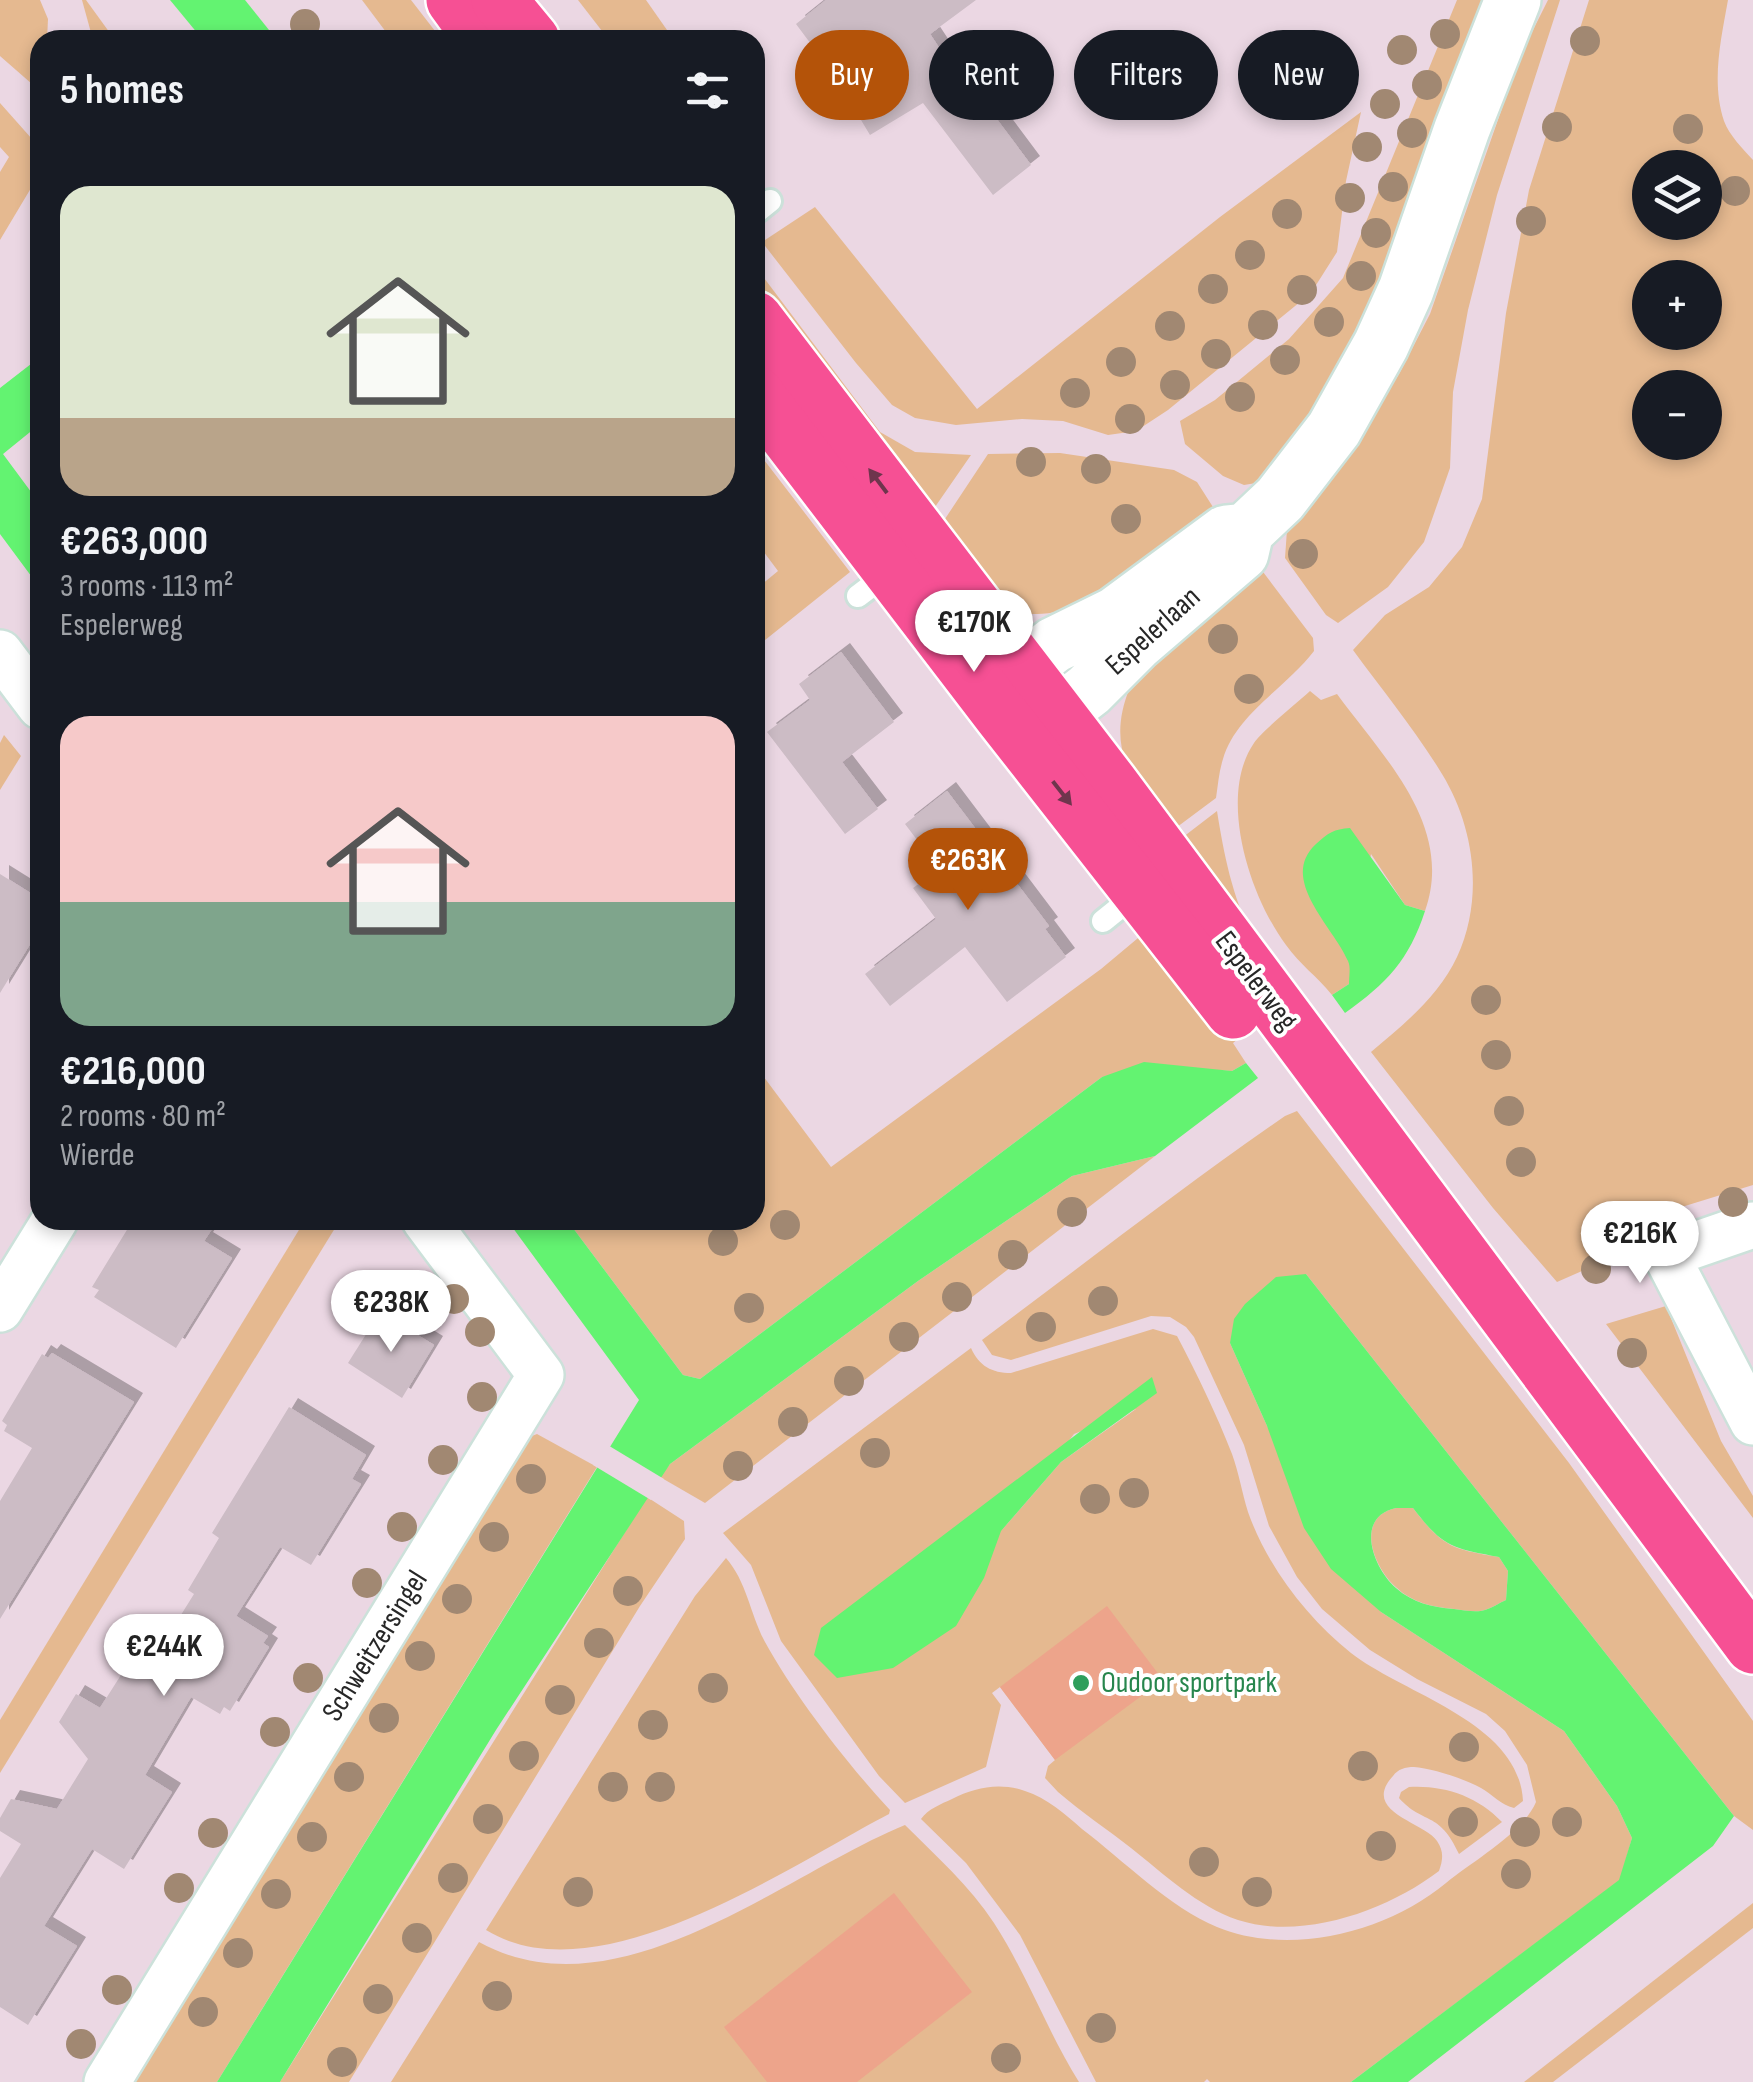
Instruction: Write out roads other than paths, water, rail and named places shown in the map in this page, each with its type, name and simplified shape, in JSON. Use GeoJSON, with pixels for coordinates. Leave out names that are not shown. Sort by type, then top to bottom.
{"type":"FeatureCollection","features":[{"type":"Feature","properties":{"kind":"main road"},"geometry":{"type":"LineString","coordinates":[[454,0],[476,30]]}},
{"type":"Feature","properties":{"kind":"main road"},"geometry":{"type":"LineString","coordinates":[[499,0],[524,30]]}},
{"type":"Feature","properties":{"kind":"main road","name":"Espelerlaan"},"geometry":{"type":"LineString","coordinates":[[1058,714],[1241,554],[1246,531],[1280,499],[1334,428],[1381,345],[1406,290],[1462,129],[1513,0]]}},
{"type":"Feature","properties":{"kind":"main road","name":"Espelerweg"},"geometry":{"type":"LineString","coordinates":[[765,337],[891,570]]}},
{"type":"Feature","properties":{"kind":"main road","name":"Espelerweg"},"geometry":{"type":"LineString","coordinates":[[765,406],[891,570],[1013,692],[1138,894],[1264,1021],[1753,1646]]}},
{"type":"Feature","properties":{"kind":"main road","name":"Espelerlaan"},"geometry":{"type":"LineString","coordinates":[[1013,692],[1054,645],[1116,615],[1226,533],[1246,531]]}},
{"type":"Feature","properties":{"kind":"main road"},"geometry":{"type":"LineString","coordinates":[[1013,692],[1058,714]]}},
{"type":"Feature","properties":{"kind":"main road","name":"Espelerweg"},"geometry":{"type":"LineString","coordinates":[[1058,714],[1138,894]]}},
{"type":"Feature","properties":{"kind":"main road","name":"Espelerweg"},"geometry":{"type":"LineString","coordinates":[[1318,1092],[1753,1687]]}},
{"type":"Feature","properties":{"kind":"street"},"geometry":{"type":"LineString","coordinates":[[0,652],[30,692]]}},
{"type":"Feature","properties":{"kind":"street"},"geometry":{"type":"LineString","coordinates":[[1753,1225],[1666,1255],[1753,1422]]}},
{"type":"Feature","properties":{"kind":"street"},"geometry":{"type":"LineString","coordinates":[[0,1309],[49,1230]]}},
{"type":"Feature","properties":{"kind":"street","name":"Schweitzersingel"},"geometry":{"type":"LineString","coordinates":[[107,2082],[541,1375],[432,1230]]}},
{"type":"Feature","properties":{"kind":"place","name":"Oudoor sportpark"},"geometry":{"type":"Point","coordinates":[1081,1683]}}]}
